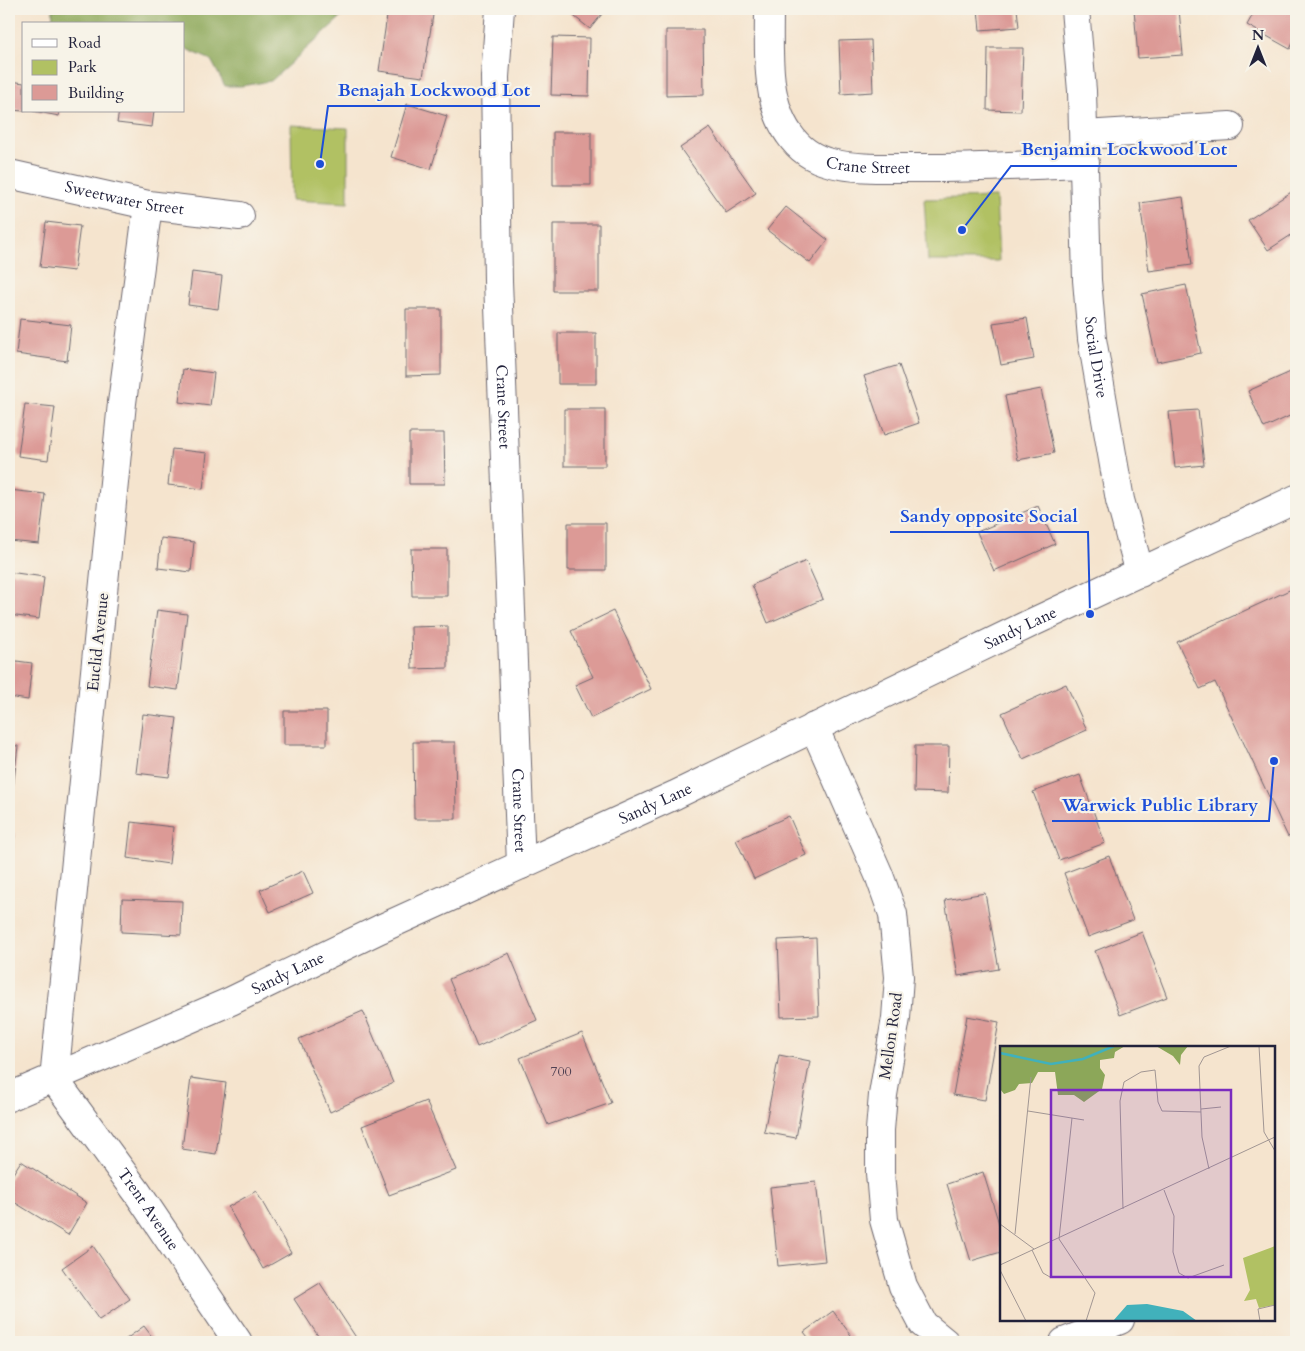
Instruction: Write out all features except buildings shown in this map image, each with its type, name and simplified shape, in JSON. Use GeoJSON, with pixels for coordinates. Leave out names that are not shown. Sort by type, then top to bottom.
{"type":"FeatureCollection","features":[{"type":"Feature","properties":{"kind":"street","name":"Crane Street"},"geometry":{"type":"LineString","coordinates":[[500,9],[495,77],[498,280],[521,865]]}},
{"type":"Feature","properties":{"kind":"street","name":"Crane Street"},"geometry":{"type":"LineString","coordinates":[[769,9],[773,90],[779,117],[789,135],[804,152],[831,163],[869,167],[948,169],[1085,162]]}},
{"type":"Feature","properties":{"kind":"street","name":"Social Drive"},"geometry":{"type":"LineString","coordinates":[[1075,9],[1084,135],[1087,280],[1092,339],[1120,500],[1140,573]]}},
{"type":"Feature","properties":{"kind":"street"},"geometry":{"type":"LineString","coordinates":[[1084,135],[1230,126]]}},
{"type":"Feature","properties":{"kind":"street","name":"Sweetwater Street"},"geometry":{"type":"LineString","coordinates":[[9,174],[148,205],[240,216]]}},
{"type":"Feature","properties":{"kind":"street","name":"Euclid Avenue"},"geometry":{"type":"LineString","coordinates":[[54,1079],[122,402],[148,205]]}},
{"type":"Feature","properties":{"kind":"street","name":"Sandy Lane"},"geometry":{"type":"LineString","coordinates":[[9,1097],[54,1079],[230,1000],[380,929],[675,795],[814,727],[1296,499]]}},
{"type":"Feature","properties":{"kind":"street","name":"Mellon Road"},"geometry":{"type":"LineString","coordinates":[[814,727],[879,876],[893,914],[898,977],[896,1018],[883,1095],[880,1130],[880,1173],[884,1220],[902,1286],[923,1324],[945,1342]]}},
{"type":"Feature","properties":{"kind":"street","name":"Trent Avenue"},"geometry":{"type":"LineString","coordinates":[[54,1079],[137,1192],[238,1342]]}},
{"type":"Feature","properties":{"kind":"street"},"geometry":{"type":"LineString","coordinates":[[1064,1342],[1117,1321]]}},
{"type":"Feature","properties":{"kind":"green space"},"geometry":{"type":"Polygon","coordinates":[[[53,9],[350,9],[271,81],[241,86],[225,86],[211,60],[185,48],[185,22],[52,22],[53,9]]]}},
{"type":"Feature","properties":{"kind":"green space"},"geometry":{"type":"Polygon","coordinates":[[[291,125],[348,128],[348,203],[292,200],[291,125]]]}},
{"type":"Feature","properties":{"kind":"green space"},"geometry":{"type":"Polygon","coordinates":[[[996,197],[999,261],[928,261],[924,199],[996,197]]]}},
{"type":"Feature","properties":{"kind":"place","name":"Benajah Lockwood Lot"},"geometry":{"type":"Point","coordinates":[320,164]}},
{"type":"Feature","properties":{"kind":"place","name":"Benjamin Lockwood Lot"},"geometry":{"type":"Point","coordinates":[962,230]}},
{"type":"Feature","properties":{"kind":"place","name":"Sandy opposite Social"},"geometry":{"type":"Point","coordinates":[1090,614]}},
{"type":"Feature","properties":{"kind":"place","name":"Warwick Public Library"},"geometry":{"type":"Point","coordinates":[1274,761]}}]}
